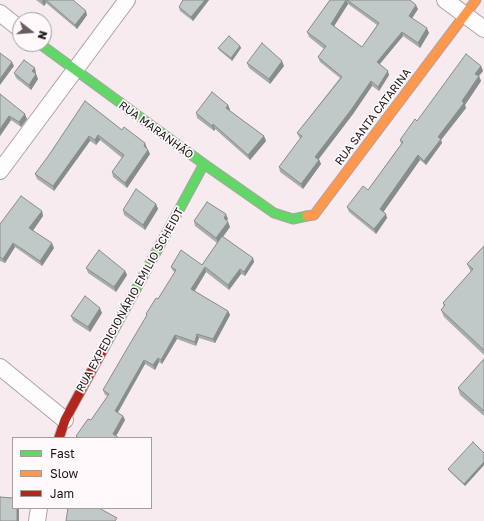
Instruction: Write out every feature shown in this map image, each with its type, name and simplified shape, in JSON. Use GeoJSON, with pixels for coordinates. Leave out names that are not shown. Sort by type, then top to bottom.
{"type":"FeatureCollection","features":[{"type":"Feature","properties":{"kind":"street"},"geometry":{"type":"LineString","coordinates":[[0,171],[128,0]]}},
{"type":"Feature","properties":{"kind":"street"},"geometry":{"type":"LineString","coordinates":[[445,0],[484,29]]}},
{"type":"Feature","properties":{"kind":"street","name":"RUA SANTA CATARINA"},"geometry":{"type":"LineString","coordinates":[[274,213],[293,219],[314,215],[476,0]]}},
{"type":"Feature","properties":{"kind":"street"},"geometry":{"type":"LineString","coordinates":[[0,14],[12,23]]}},
{"type":"Feature","properties":{"kind":"street","name":"RUA MARANHÃO"},"geometry":{"type":"LineString","coordinates":[[51,52],[204,164],[274,213]]}},
{"type":"Feature","properties":{"kind":"street","name":"RUA EXPEDICIONÁRIO EMILIO SCHEIDT"},"geometry":{"type":"LineString","coordinates":[[59,437],[65,420],[87,378],[204,164]]}},
{"type":"Feature","properties":{"kind":"street"},"geometry":{"type":"LineString","coordinates":[[0,367],[65,420]]}},
{"type":"Feature","properties":{"kind":"street"},"geometry":{"type":"LineString","coordinates":[[37,521],[39,509]]}},
{"type":"Feature","properties":{"kind":"building"},"geometry":{"type":"Polygon","coordinates":[[[46,0],[73,0],[86,11],[75,25],[46,0]]]}},
{"type":"Feature","properties":{"kind":"building"},"geometry":{"type":"Polygon","coordinates":[[[183,0],[205,0],[191,17],[179,7],[183,0]]]}},
{"type":"Feature","properties":{"kind":"building"},"geometry":{"type":"Polygon","coordinates":[[[330,0],[346,0],[331,24],[362,47],[379,23],[347,0],[410,0],[416,5],[409,16],[427,28],[418,43],[402,32],[377,62],[388,71],[378,87],[371,81],[315,157],[319,160],[301,184],[279,167],[302,136],[297,133],[342,77],[318,57],[326,46],[307,32],[330,0]]]}},
{"type":"Feature","properties":{"kind":"building"},"geometry":{"type":"Polygon","coordinates":[[[229,36],[240,46],[231,58],[218,48],[229,36]]]}},
{"type":"Feature","properties":{"kind":"building"},"geometry":{"type":"Polygon","coordinates":[[[262,43],[282,61],[269,79],[247,63],[262,43]]]}},
{"type":"Feature","properties":{"kind":"building"},"geometry":{"type":"Polygon","coordinates":[[[0,53],[12,62],[0,79],[0,53]]]}},
{"type":"Feature","properties":{"kind":"building"},"geometry":{"type":"Polygon","coordinates":[[[466,54],[481,66],[475,74],[479,76],[462,101],[464,103],[438,137],[441,139],[424,161],[418,155],[380,209],[386,214],[374,229],[347,207],[363,186],[368,190],[403,142],[400,140],[415,119],[417,121],[466,54]]]}},
{"type":"Feature","properties":{"kind":"building"},"geometry":{"type":"Polygon","coordinates":[[[24,60],[35,68],[32,71],[36,74],[29,85],[14,73],[24,60]]]}},
{"type":"Feature","properties":{"kind":"building"},"geometry":{"type":"Polygon","coordinates":[[[212,92],[228,105],[226,108],[264,136],[248,155],[213,124],[212,126],[196,113],[212,92]]]}},
{"type":"Feature","properties":{"kind":"building"},"geometry":{"type":"Polygon","coordinates":[[[0,94],[25,114],[19,122],[9,116],[0,129],[0,94]]]}},
{"type":"Feature","properties":{"kind":"building"},"geometry":{"type":"Polygon","coordinates":[[[85,101],[122,130],[124,127],[145,143],[144,146],[148,150],[125,183],[112,172],[124,155],[98,135],[95,140],[89,136],[53,186],[35,174],[85,101]]]}},
{"type":"Feature","properties":{"kind":"building"},"geometry":{"type":"Polygon","coordinates":[[[136,189],[156,204],[143,225],[123,210],[136,189]]]}},
{"type":"Feature","properties":{"kind":"building"},"geometry":{"type":"Polygon","coordinates":[[[21,196],[42,211],[29,228],[52,243],[40,261],[13,243],[3,259],[0,257],[0,224],[21,196]]]}},
{"type":"Feature","properties":{"kind":"building"},"geometry":{"type":"Polygon","coordinates":[[[207,202],[226,214],[224,218],[228,222],[216,238],[194,221],[207,202]]]}},
{"type":"Feature","properties":{"kind":"building"},"geometry":{"type":"Polygon","coordinates":[[[222,236],[253,258],[244,272],[240,269],[228,285],[205,267],[191,289],[228,311],[213,339],[197,334],[195,342],[175,335],[161,360],[158,358],[153,365],[144,360],[115,411],[123,416],[113,434],[118,437],[76,436],[88,419],[91,420],[109,394],[103,390],[147,315],[146,314],[156,298],[158,299],[176,270],[171,267],[181,250],[202,265],[222,236]]]}},
{"type":"Feature","properties":{"kind":"building"},"geometry":{"type":"Polygon","coordinates":[[[484,246],[484,350],[441,310],[445,305],[443,303],[473,269],[467,264],[484,246]]]}},
{"type":"Feature","properties":{"kind":"building"},"geometry":{"type":"Polygon","coordinates":[[[99,250],[125,271],[114,287],[86,268],[99,250]]]}},
{"type":"Feature","properties":{"kind":"building"},"geometry":{"type":"Polygon","coordinates":[[[85,296],[100,308],[88,327],[71,316],[85,296]]]}},
{"type":"Feature","properties":{"kind":"building"},"geometry":{"type":"Polygon","coordinates":[[[484,359],[484,411],[458,388],[484,359]]]}},
{"type":"Feature","properties":{"kind":"building"},"geometry":{"type":"Polygon","coordinates":[[[473,442],[484,453],[484,462],[464,484],[448,469],[473,442]]]}},
{"type":"Feature","properties":{"kind":"building"},"geometry":{"type":"Polygon","coordinates":[[[0,497],[12,498],[12,509],[17,509],[17,521],[0,521],[0,497]]]}},
{"type":"Feature","properties":{"kind":"building"},"geometry":{"type":"Polygon","coordinates":[[[68,509],[101,509],[117,518],[115,521],[66,521],[68,509]]]}},
{"type":"Feature","properties":{"kind":"traffic: fast"},"geometry":{"type":"LineString","coordinates":[[51,52],[204,164],[274,213],[293,219],[307,216]]}},
{"type":"Feature","properties":{"kind":"traffic: fast"},"geometry":{"type":"LineString","coordinates":[[104,348],[204,164]]}},
{"type":"Feature","properties":{"kind":"traffic: slow"},"geometry":{"type":"LineString","coordinates":[[307,216],[314,215],[476,0]]}},
{"type":"Feature","properties":{"kind":"traffic: jam"},"geometry":{"type":"LineString","coordinates":[[59,437],[65,420],[104,348]]}}]}
